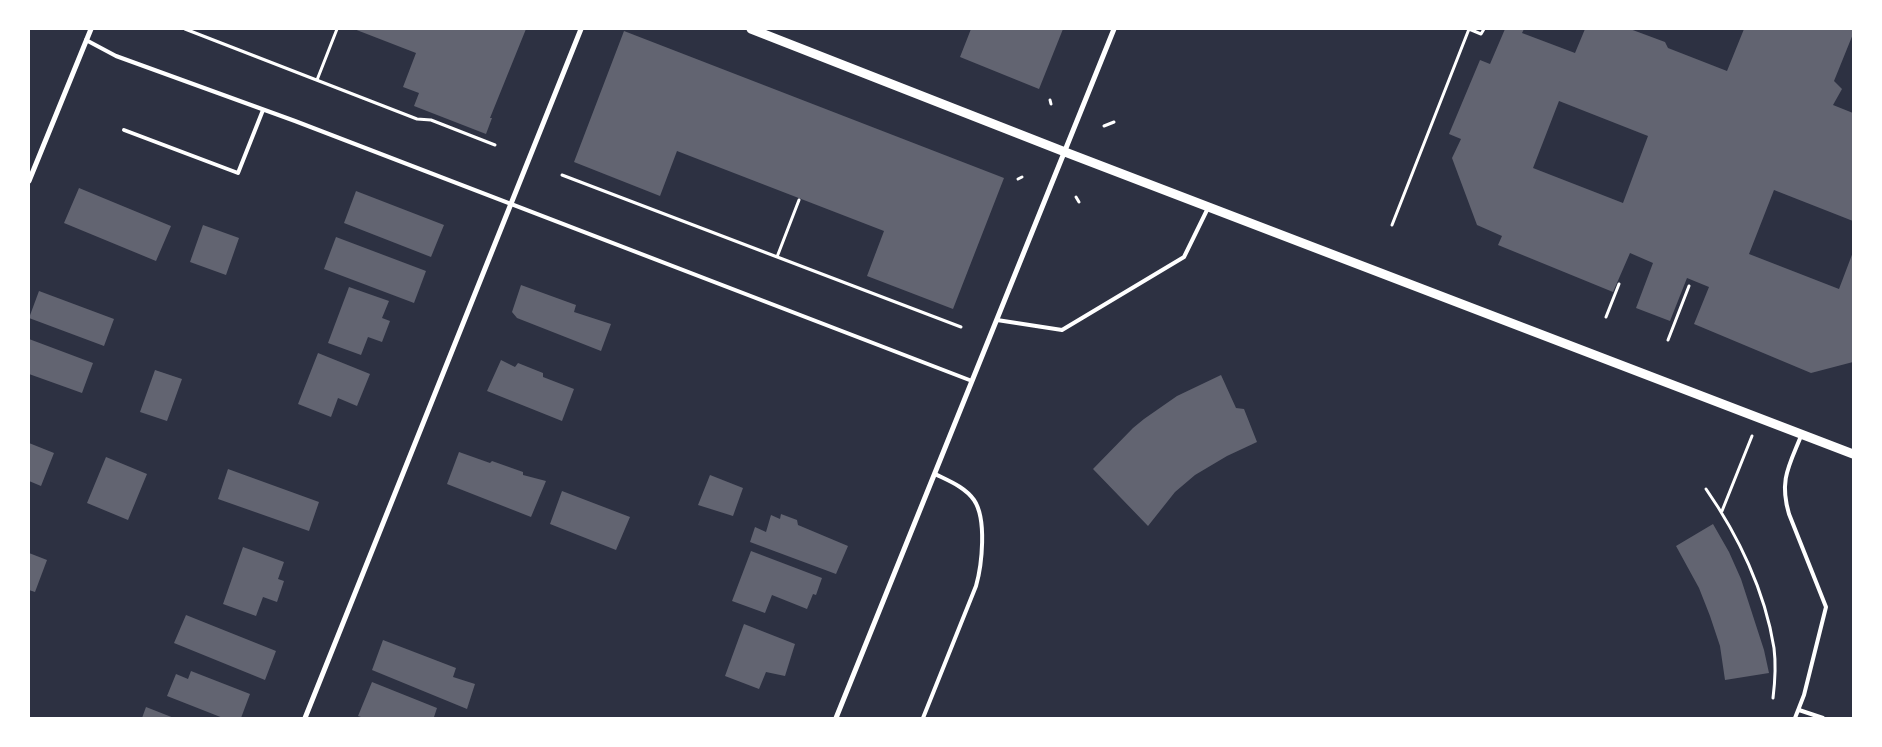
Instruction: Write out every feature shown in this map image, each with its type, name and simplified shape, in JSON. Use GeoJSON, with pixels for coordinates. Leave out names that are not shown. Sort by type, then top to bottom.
{"type":"FeatureCollection","features":[{"type":"Feature","properties":{"kind":"street"},"geometry":{"type":"LineString","coordinates":[[29,181],[91,29]]}},
{"type":"Feature","properties":{"kind":"street"},"geometry":{"type":"LineString","coordinates":[[305,718],[581,29]]}},
{"type":"Feature","properties":{"kind":"street"},"geometry":{"type":"LineString","coordinates":[[751,29],[1065,152],[1853,454]]}},
{"type":"Feature","properties":{"kind":"street"},"geometry":{"type":"LineString","coordinates":[[836,718],[1114,29]]}},
{"type":"Feature","properties":{"kind":"lane"},"geometry":{"type":"LineString","coordinates":[[86,40],[116,56],[263,110],[972,380]]}},
{"type":"Feature","properties":{"kind":"lane"},"geometry":{"type":"LineString","coordinates":[[124,130],[238,173],[263,110]]}},
{"type":"Feature","properties":{"kind":"lane"},"geometry":{"type":"LineString","coordinates":[[997,320],[1062,330],[1184,257],[1208,206]]}},
{"type":"Feature","properties":{"kind":"lane"},"geometry":{"type":"LineString","coordinates":[[1796,718],[1804,695],[1826,607],[1784,498],[1787,472],[1802,434]]}},
{"type":"Feature","properties":{"kind":"lane"},"geometry":{"type":"LineString","coordinates":[[923,718],[976,586],[981,566],[981,521],[975,501],[961,487],[935,474]]}},
{"type":"Feature","properties":{"kind":"lane"},"geometry":{"type":"LineString","coordinates":[[1799,710],[1823,718]]}},
{"type":"Feature","properties":{"kind":"path"},"geometry":{"type":"LineString","coordinates":[[185,29],[417,119],[431,120],[495,145]]}},
{"type":"Feature","properties":{"kind":"path"},"geometry":{"type":"LineString","coordinates":[[317,80],[337,29]]}},
{"type":"Feature","properties":{"kind":"path"},"geometry":{"type":"LineString","coordinates":[[1392,225],[1469,29],[1481,34],[1484,29]]}},
{"type":"Feature","properties":{"kind":"path"},"geometry":{"type":"LineString","coordinates":[[1104,126],[1114,122]]}},
{"type":"Feature","properties":{"kind":"path"},"geometry":{"type":"LineString","coordinates":[[562,175],[961,327]]}},
{"type":"Feature","properties":{"kind":"path"},"geometry":{"type":"LineString","coordinates":[[1076,197],[1079,202]]}},
{"type":"Feature","properties":{"kind":"path"},"geometry":{"type":"LineString","coordinates":[[777,258],[799,200]]}},
{"type":"Feature","properties":{"kind":"path"},"geometry":{"type":"LineString","coordinates":[[1606,317],[1619,284]]}},
{"type":"Feature","properties":{"kind":"path"},"geometry":{"type":"LineString","coordinates":[[1668,340],[1689,286]]}},
{"type":"Feature","properties":{"kind":"path"},"geometry":{"type":"LineString","coordinates":[[1722,512],[1749,444]]}},
{"type":"Feature","properties":{"kind":"path"},"geometry":{"type":"LineString","coordinates":[[1706,489],[1722,512],[1749,566],[1766,614],[1774,648],[1774,698]]}},
{"type":"Feature","properties":{"kind":"building"},"geometry":{"type":"Polygon","coordinates":[[[354,29],[526,29],[490,118],[492,118],[486,134],[414,106],[419,93],[403,87],[416,53],[354,29]]]}},
{"type":"Feature","properties":{"kind":"building"},"geometry":{"type":"Polygon","coordinates":[[[971,29],[1063,29],[1039,89],[960,57],[971,29]]]}},
{"type":"Feature","properties":{"kind":"building"},"geometry":{"type":"Polygon","coordinates":[[[1505,29],[1524,29],[1522,33],[1575,53],[1585,29],[1630,29],[1665,42],[1668,48],[1727,71],[1744,29],[1853,29],[1853,34],[1834,81],[1842,89],[1833,105],[1853,113],[1853,221],[1774,190],[1749,254],[1839,289],[1853,252],[1853,362],[1811,373],[1694,324],[1709,287],[1687,278],[1670,321],[1636,308],[1653,263],[1630,253],[1613,292],[1498,245],[1502,236],[1477,225],[1452,158],[1461,139],[1449,134],[1480,60],[1490,64],[1505,29]],[[1559,101],[1533,168],[1623,203],[1648,136],[1559,101]]]}},
{"type":"Feature","properties":{"kind":"building"},"geometry":{"type":"Polygon","coordinates":[[[624,31],[1004,178],[953,309],[867,276],[884,231],[677,151],[660,196],[574,162],[624,31]]]}},
{"type":"Feature","properties":{"kind":"building"},"geometry":{"type":"Polygon","coordinates":[[[79,188],[171,226],[156,261],[64,223],[79,188]]]}},
{"type":"Feature","properties":{"kind":"building"},"geometry":{"type":"Polygon","coordinates":[[[356,191],[444,225],[431,257],[344,223],[356,191]]]}},
{"type":"Feature","properties":{"kind":"building"},"geometry":{"type":"Polygon","coordinates":[[[203,225],[239,238],[226,275],[190,262],[203,225]]]}},
{"type":"Feature","properties":{"kind":"building"},"geometry":{"type":"Polygon","coordinates":[[[336,237],[426,271],[414,303],[324,269],[336,237]]]}},
{"type":"Feature","properties":{"kind":"building"},"geometry":{"type":"Polygon","coordinates":[[[521,285],[576,305],[574,312],[611,324],[601,351],[517,318],[512,312],[521,285]]]}},
{"type":"Feature","properties":{"kind":"building"},"geometry":{"type":"Polygon","coordinates":[[[349,287],[389,301],[382,318],[390,321],[382,342],[368,337],[361,355],[328,343],[349,287]]]}},
{"type":"Feature","properties":{"kind":"building"},"geometry":{"type":"Polygon","coordinates":[[[39,291],[114,319],[104,346],[29,318],[39,291]]]}},
{"type":"Feature","properties":{"kind":"building"},"geometry":{"type":"Polygon","coordinates":[[[29,339],[93,363],[82,393],[29,374],[29,339]]]}},
{"type":"Feature","properties":{"kind":"building"},"geometry":{"type":"Polygon","coordinates":[[[318,353],[370,374],[357,406],[338,398],[331,417],[298,404],[318,353]]]}},
{"type":"Feature","properties":{"kind":"building"},"geometry":{"type":"Polygon","coordinates":[[[501,360],[515,367],[518,363],[543,373],[543,377],[574,389],[562,421],[487,391],[501,360]]]}},
{"type":"Feature","properties":{"kind":"building"},"geometry":{"type":"Polygon","coordinates":[[[155,370],[182,379],[167,421],[140,412],[155,370]]]}},
{"type":"Feature","properties":{"kind":"building"},"geometry":{"type":"Polygon","coordinates":[[[1221,375],[1236,408],[1244,409],[1257,442],[1227,456],[1195,475],[1175,492],[1148,526],[1093,469],[1144,419],[1177,396],[1221,375]]]}},
{"type":"Feature","properties":{"kind":"building"},"geometry":{"type":"Polygon","coordinates":[[[29,443],[54,453],[41,486],[29,481],[29,443]]]}},
{"type":"Feature","properties":{"kind":"building"},"geometry":{"type":"Polygon","coordinates":[[[459,452],[490,463],[492,461],[523,472],[523,475],[546,481],[531,517],[447,484],[459,452]]]}},
{"type":"Feature","properties":{"kind":"building"},"geometry":{"type":"Polygon","coordinates":[[[106,457],[147,474],[128,520],[87,503],[106,457]]]}},
{"type":"Feature","properties":{"kind":"building"},"geometry":{"type":"Polygon","coordinates":[[[228,469],[319,502],[309,531],[218,499],[228,469]]]}},
{"type":"Feature","properties":{"kind":"building"},"geometry":{"type":"Polygon","coordinates":[[[710,475],[743,488],[733,516],[698,505],[710,475]]]}},
{"type":"Feature","properties":{"kind":"building"},"geometry":{"type":"Polygon","coordinates":[[[562,491],[630,517],[616,550],[550,524],[562,491]]]}},
{"type":"Feature","properties":{"kind":"building"},"geometry":{"type":"Polygon","coordinates":[[[781,514],[797,520],[798,525],[848,546],[836,574],[750,542],[755,527],[766,532],[771,515],[780,519],[781,514]]]}},
{"type":"Feature","properties":{"kind":"building"},"geometry":{"type":"Polygon","coordinates":[[[1713,524],[1729,552],[1741,579],[1764,650],[1769,673],[1725,680],[1720,646],[1710,616],[1699,588],[1676,546],[1713,524]]]}},
{"type":"Feature","properties":{"kind":"building"},"geometry":{"type":"Polygon","coordinates":[[[243,547],[284,562],[278,579],[284,581],[277,602],[263,597],[256,616],[223,604],[243,547]]]}},
{"type":"Feature","properties":{"kind":"building"},"geometry":{"type":"Polygon","coordinates":[[[751,551],[822,578],[816,595],[813,594],[807,609],[772,595],[765,613],[732,601],[751,551]]]}},
{"type":"Feature","properties":{"kind":"building"},"geometry":{"type":"Polygon","coordinates":[[[29,553],[47,560],[35,592],[29,590],[29,553]]]}},
{"type":"Feature","properties":{"kind":"building"},"geometry":{"type":"Polygon","coordinates":[[[186,615],[276,651],[265,680],[174,643],[186,615]]]}},
{"type":"Feature","properties":{"kind":"building"},"geometry":{"type":"Polygon","coordinates":[[[744,624],[795,644],[785,676],[766,672],[759,689],[725,676],[744,624]]]}},
{"type":"Feature","properties":{"kind":"building"},"geometry":{"type":"Polygon","coordinates":[[[383,640],[456,668],[453,677],[475,684],[467,709],[372,670],[383,640]]]}},
{"type":"Feature","properties":{"kind":"building"},"geometry":{"type":"Polygon","coordinates":[[[191,671],[250,694],[241,718],[223,718],[167,696],[176,674],[188,679],[191,671]]]}},
{"type":"Feature","properties":{"kind":"building"},"geometry":{"type":"Polygon","coordinates":[[[372,682],[437,708],[434,717],[438,718],[364,718],[358,716],[372,682]]]}},
{"type":"Feature","properties":{"kind":"building"},"geometry":{"type":"Polygon","coordinates":[[[146,707],[174,718],[142,718],[146,707]]]}}]}
